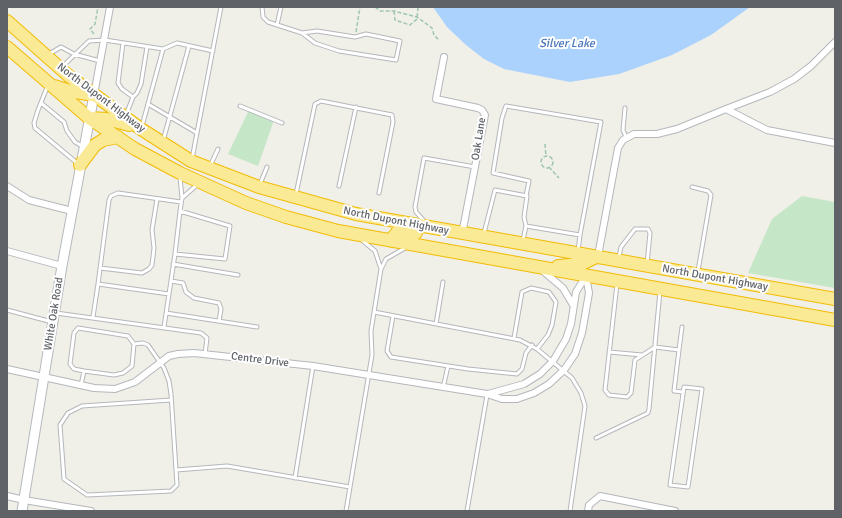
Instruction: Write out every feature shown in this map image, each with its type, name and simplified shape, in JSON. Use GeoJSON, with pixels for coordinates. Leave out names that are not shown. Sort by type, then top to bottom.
{"type":"FeatureCollection","features":[{"type":"Feature","properties":{"kind":"highway","name":"North Dupont Highway"},"geometry":{"type":"LineString","coordinates":[[7,21],[60,68],[94,95],[162,144],[209,168],[259,187],[356,214],[835,299]]}},
{"type":"Feature","properties":{"kind":"highway","name":"North Dupont Highway"},"geometry":{"type":"LineString","coordinates":[[7,47],[89,118],[118,137],[180,174],[246,203],[286,217],[355,234],[392,241],[835,320]]}},
{"type":"Feature","properties":{"kind":"highway"},"geometry":{"type":"LineString","coordinates":[[48,84],[70,91],[94,95]]}},
{"type":"Feature","properties":{"kind":"highway"},"geometry":{"type":"LineString","coordinates":[[89,118],[107,119],[141,129]]}},
{"type":"Feature","properties":{"kind":"highway"},"geometry":{"type":"LineString","coordinates":[[80,165],[95,145],[103,140],[118,137]]}},
{"type":"Feature","properties":{"kind":"highway"},"geometry":{"type":"LineString","coordinates":[[392,241],[398,231],[451,238],[462,234]]}},
{"type":"Feature","properties":{"kind":"highway"},"geometry":{"type":"LineString","coordinates":[[539,267],[582,264],[598,256]]}},
{"type":"Feature","properties":{"kind":"highway"},"geometry":{"type":"LineString","coordinates":[[586,276],[599,266],[620,260]]}},
{"type":"Feature","properties":{"kind":"street"},"geometry":{"type":"LineString","coordinates":[[94,95],[110,7]]}},
{"type":"Feature","properties":{"kind":"street"},"geometry":{"type":"LineString","coordinates":[[598,256],[618,148],[626,137],[634,134],[657,134],[677,130],[770,92],[794,79],[811,66],[835,42]]}},
{"type":"Feature","properties":{"kind":"street","name":"Oak Lane"},"geometry":{"type":"LineString","coordinates":[[444,57],[436,99],[478,108],[484,112],[462,234]]}},
{"type":"Feature","properties":{"kind":"street","name":"White Oak Road"},"geometry":{"type":"LineString","coordinates":[[22,511],[62,266],[94,95]]}},
{"type":"Feature","properties":{"kind":"street"},"geometry":{"type":"LineString","coordinates":[[726,109],[767,130],[835,143]]}},
{"type":"Feature","properties":{"kind":"street"},"geometry":{"type":"LineString","coordinates":[[9,188],[37,203],[72,211]]}},
{"type":"Feature","properties":{"kind":"street"},"geometry":{"type":"LineString","coordinates":[[7,251],[62,266]]}},
{"type":"Feature","properties":{"kind":"street"},"geometry":{"type":"LineString","coordinates":[[539,267],[563,288],[574,306]]}},
{"type":"Feature","properties":{"kind":"street","name":"Centre Drive"},"geometry":{"type":"LineString","coordinates":[[487,394],[524,384],[540,374],[553,361],[566,339],[576,292],[586,276]]}},
{"type":"Feature","properties":{"kind":"street","name":"Centre Drive"},"geometry":{"type":"LineString","coordinates":[[7,370],[105,390],[125,386],[143,376],[160,362],[178,354],[205,354],[369,374],[443,388],[487,394],[510,400],[525,396],[549,384],[564,370],[575,354],[582,332],[589,293],[586,276]]}},
{"type":"Feature","properties":{"kind":"street"},"geometry":{"type":"LineString","coordinates":[[7,496],[91,511]]}},
{"type":"Feature","properties":{"kind":"street"},"geometry":{"type":"LineString","coordinates":[[588,511],[589,505],[600,496],[675,511]]}},
{"type":"Feature","properties":{"kind":"lane"},"geometry":{"type":"LineString","coordinates":[[191,160],[222,7]]}},
{"type":"Feature","properties":{"kind":"lane"},"geometry":{"type":"LineString","coordinates":[[262,7],[263,17],[268,22],[302,33],[315,43],[340,51],[396,60],[400,41],[366,34],[355,37],[317,31],[302,33]]}},
{"type":"Feature","properties":{"kind":"lane"},"geometry":{"type":"LineString","coordinates":[[277,26],[281,7]]}},
{"type":"Feature","properties":{"kind":"lane"},"geometry":{"type":"LineString","coordinates":[[60,68],[89,41],[105,40],[163,49],[177,43],[213,51]]}},
{"type":"Feature","properties":{"kind":"lane"},"geometry":{"type":"LineString","coordinates":[[123,43],[118,83],[122,89],[133,96]]}},
{"type":"Feature","properties":{"kind":"lane"},"geometry":{"type":"LineString","coordinates":[[162,144],[171,119],[190,46]]}},
{"type":"Feature","properties":{"kind":"lane"},"geometry":{"type":"LineString","coordinates":[[46,56],[61,47],[74,54],[100,61]]}},
{"type":"Feature","properties":{"kind":"lane"},"geometry":{"type":"LineString","coordinates":[[125,118],[133,96],[137,93],[141,84],[147,47]]}},
{"type":"Feature","properties":{"kind":"lane"},"geometry":{"type":"LineString","coordinates":[[141,129],[163,49]]}},
{"type":"Feature","properties":{"kind":"lane"},"geometry":{"type":"LineString","coordinates":[[48,84],[34,123],[35,128],[80,165]]}},
{"type":"Feature","properties":{"kind":"lane"},"geometry":{"type":"LineString","coordinates":[[295,198],[315,104],[321,100],[392,115],[393,122],[379,193]]}},
{"type":"Feature","properties":{"kind":"lane"},"geometry":{"type":"LineString","coordinates":[[41,103],[64,122],[67,131],[75,142],[84,146]]}},
{"type":"Feature","properties":{"kind":"lane"},"geometry":{"type":"LineString","coordinates":[[148,104],[197,133]]}},
{"type":"Feature","properties":{"kind":"lane"},"geometry":{"type":"LineString","coordinates":[[240,106],[282,123]]}},
{"type":"Feature","properties":{"kind":"lane"},"geometry":{"type":"LineString","coordinates":[[522,244],[526,226],[524,217],[529,182],[493,173],[502,118],[506,106],[601,122],[578,253]]}},
{"type":"Feature","properties":{"kind":"lane"},"geometry":{"type":"LineString","coordinates":[[339,186],[356,107]]}},
{"type":"Feature","properties":{"kind":"lane"},"geometry":{"type":"LineString","coordinates":[[625,108],[623,130],[626,137]]}},
{"type":"Feature","properties":{"kind":"lane"},"geometry":{"type":"LineString","coordinates":[[209,168],[218,149]]}},
{"type":"Feature","properties":{"kind":"lane"},"geometry":{"type":"LineString","coordinates":[[431,228],[420,217],[415,206],[424,158],[475,167]]}},
{"type":"Feature","properties":{"kind":"lane"},"geometry":{"type":"LineString","coordinates":[[259,187],[267,166]]}},
{"type":"Feature","properties":{"kind":"lane"},"geometry":{"type":"LineString","coordinates":[[164,328],[182,198],[180,174]]}},
{"type":"Feature","properties":{"kind":"lane"},"geometry":{"type":"LineString","coordinates":[[182,198],[200,182]]}},
{"type":"Feature","properties":{"kind":"lane"},"geometry":{"type":"LineString","coordinates":[[692,187],[708,191],[711,195],[697,275]]}},
{"type":"Feature","properties":{"kind":"lane"},"geometry":{"type":"LineString","coordinates":[[484,237],[495,190],[526,196]]}},
{"type":"Feature","properties":{"kind":"lane"},"geometry":{"type":"LineString","coordinates":[[94,318],[109,200],[111,196],[118,193],[181,202]]}},
{"type":"Feature","properties":{"kind":"lane"},"geometry":{"type":"LineString","coordinates":[[100,268],[142,273],[149,269],[152,265],[154,248],[152,230],[157,199]]}},
{"type":"Feature","properties":{"kind":"lane"},"geometry":{"type":"LineString","coordinates":[[175,254],[225,259],[230,226],[180,211]]}},
{"type":"Feature","properties":{"kind":"lane"},"geometry":{"type":"LineString","coordinates":[[526,226],[580,235]]}},
{"type":"Feature","properties":{"kind":"lane"},"geometry":{"type":"LineString","coordinates":[[620,260],[621,247],[635,229],[648,229],[650,233],[646,265]]}},
{"type":"Feature","properties":{"kind":"lane"},"geometry":{"type":"LineString","coordinates":[[355,234],[375,252],[381,269]]}},
{"type":"Feature","properties":{"kind":"lane"},"geometry":{"type":"LineString","coordinates":[[346,511],[372,355],[370,331],[381,269],[386,259],[392,254],[412,244]]}},
{"type":"Feature","properties":{"kind":"lane"},"geometry":{"type":"LineString","coordinates":[[173,264],[238,274]]}},
{"type":"Feature","properties":{"kind":"lane"},"geometry":{"type":"LineString","coordinates":[[171,281],[183,283],[190,296],[219,303],[219,321]]}},
{"type":"Feature","properties":{"kind":"lane"},"geometry":{"type":"LineString","coordinates":[[436,324],[443,282]]}},
{"type":"Feature","properties":{"kind":"lane"},"geometry":{"type":"LineString","coordinates":[[617,282],[605,390],[609,395],[627,397],[631,393],[635,360],[642,355],[655,347],[679,350]]}},
{"type":"Feature","properties":{"kind":"lane"},"geometry":{"type":"LineString","coordinates":[[98,284],[169,294]]}},
{"type":"Feature","properties":{"kind":"lane"},"geometry":{"type":"LineString","coordinates":[[514,338],[522,292],[530,288],[549,292],[556,302],[552,325],[548,335],[537,349]]}},
{"type":"Feature","properties":{"kind":"lane"},"geometry":{"type":"LineString","coordinates":[[596,438],[648,413],[660,290]]}},
{"type":"Feature","properties":{"kind":"lane"},"geometry":{"type":"LineString","coordinates":[[7,310],[53,322]]}},
{"type":"Feature","properties":{"kind":"lane"},"geometry":{"type":"LineString","coordinates":[[55,312],[201,333],[204,335],[207,342],[205,354]]}},
{"type":"Feature","properties":{"kind":"lane"},"geometry":{"type":"LineString","coordinates":[[374,312],[514,338],[532,345],[564,370],[579,388],[585,406],[570,511]]}},
{"type":"Feature","properties":{"kind":"lane"},"geometry":{"type":"LineString","coordinates":[[166,313],[257,327]]}},
{"type":"Feature","properties":{"kind":"lane"},"geometry":{"type":"LineString","coordinates":[[393,316],[387,351],[391,357],[448,366],[517,374],[522,369],[526,353],[532,345]]}},
{"type":"Feature","properties":{"kind":"lane"},"geometry":{"type":"LineString","coordinates":[[682,327],[674,390],[683,392]]}},
{"type":"Feature","properties":{"kind":"lane"},"geometry":{"type":"LineString","coordinates":[[78,328],[128,336],[134,344],[132,366],[122,373],[114,375],[84,371],[74,368],[70,364],[74,333],[78,328]]}},
{"type":"Feature","properties":{"kind":"lane"},"geometry":{"type":"LineString","coordinates":[[134,344],[143,343],[148,345],[167,375],[171,400],[177,485],[172,491],[87,495],[64,479],[60,425],[68,414],[77,407],[171,400]]}},
{"type":"Feature","properties":{"kind":"lane"},"geometry":{"type":"LineString","coordinates":[[609,352],[642,355]]}},
{"type":"Feature","properties":{"kind":"lane"},"geometry":{"type":"LineString","coordinates":[[296,478],[313,366]]}},
{"type":"Feature","properties":{"kind":"lane"},"geometry":{"type":"LineString","coordinates":[[443,388],[448,366]]}},
{"type":"Feature","properties":{"kind":"lane"},"geometry":{"type":"LineString","coordinates":[[81,386],[84,371]]}},
{"type":"Feature","properties":{"kind":"lane"},"geometry":{"type":"LineString","coordinates":[[684,386],[702,389],[688,487],[670,484],[683,392],[684,386]]}},
{"type":"Feature","properties":{"kind":"lane"},"geometry":{"type":"LineString","coordinates":[[466,511],[487,394]]}},
{"type":"Feature","properties":{"kind":"lane"},"geometry":{"type":"LineString","coordinates":[[176,470],[227,466],[350,487]]}},
{"type":"Feature","properties":{"kind":"path"},"geometry":{"type":"LineString","coordinates":[[94,34],[90,28],[95,24],[98,7]]}},
{"type":"Feature","properties":{"kind":"path"},"geometry":{"type":"LineString","coordinates":[[356,34],[360,7]]}},
{"type":"Feature","properties":{"kind":"path"},"geometry":{"type":"LineString","coordinates":[[375,7],[380,11],[394,11],[417,17],[432,28],[434,35],[438,40]]}},
{"type":"Feature","properties":{"kind":"path"},"geometry":{"type":"LineString","coordinates":[[394,11],[395,20],[410,25],[417,17],[418,7]]}},
{"type":"Feature","properties":{"kind":"path"},"geometry":{"type":"LineString","coordinates":[[545,144],[546,156]]}},
{"type":"Feature","properties":{"kind":"path"},"geometry":{"type":"LineString","coordinates":[[546,156],[550,157],[552,161],[549,167]]}},
{"type":"Feature","properties":{"kind":"path"},"geometry":{"type":"LineString","coordinates":[[546,156],[542,159],[541,163],[545,168],[549,167],[559,178]]}},
{"type":"Feature","properties":{"kind":"green space"},"geometry":{"type":"Polygon","coordinates":[[[249,110],[274,120],[258,166],[228,154],[249,110]]]}},
{"type":"Feature","properties":{"kind":"green space"},"geometry":{"type":"Polygon","coordinates":[[[802,196],[835,202],[835,288],[748,273],[772,219],[802,196]]]}},
{"type":"Feature","properties":{"kind":"water","name":"Silver Lake"},"geometry":{"type":"Polygon","coordinates":[[[433,7],[750,7],[711,35],[672,55],[619,74],[570,82],[504,69],[484,59],[447,27],[433,7]]]}}]}
